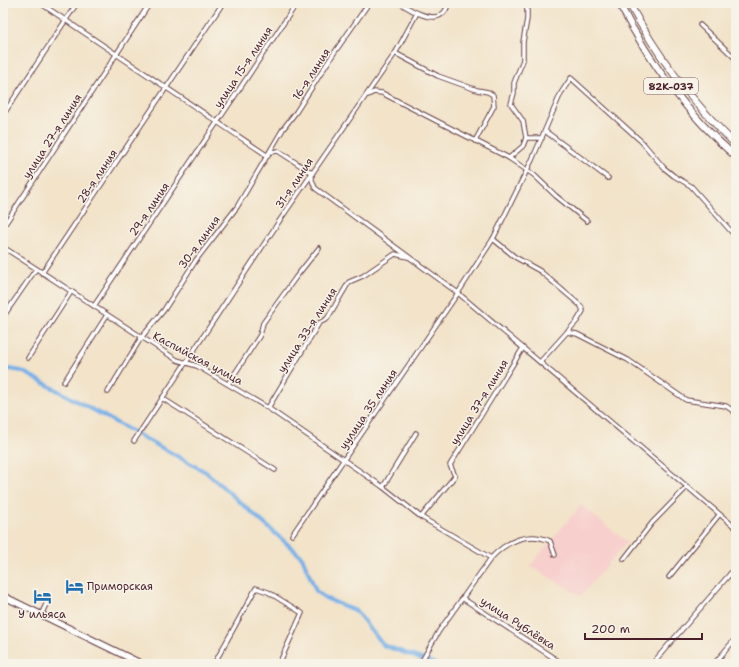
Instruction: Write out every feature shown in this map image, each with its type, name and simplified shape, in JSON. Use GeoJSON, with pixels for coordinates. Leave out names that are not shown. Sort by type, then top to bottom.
{"type":"FeatureCollection","features":[{"type":"Feature","properties":{"kind":"main road","name":"82К-037"},"geometry":{"type":"LineString","coordinates":[[619,3],[649,54],[674,90],[707,129],[736,157]]}},
{"type":"Feature","properties":{"kind":"main road"},"geometry":{"type":"LineString","coordinates":[[629,3],[658,53],[687,93],[736,145]]}},
{"type":"Feature","properties":{"kind":"main road"},"geometry":{"type":"LineString","coordinates":[[3,596],[142,664]]}},
{"type":"Feature","properties":{"kind":"street"},"geometry":{"type":"LineString","coordinates":[[40,3],[166,88],[269,154],[278,151],[312,173],[312,180],[315,188],[458,293],[736,528]]}},
{"type":"Feature","properties":{"kind":"street"},"geometry":{"type":"LineString","coordinates":[[3,115],[77,3]]}},
{"type":"Feature","properties":{"kind":"street","name":"улица 27-я линия"},"geometry":{"type":"LineString","coordinates":[[3,227],[150,3]]}},
{"type":"Feature","properties":{"kind":"street","name":"28-я линия"},"geometry":{"type":"LineString","coordinates":[[42,273],[224,3]]}},
{"type":"Feature","properties":{"kind":"street","name":"улица 15-я линия"},"geometry":{"type":"LineString","coordinates":[[217,121],[297,3]]}},
{"type":"Feature","properties":{"kind":"street","name":"16-я линия"},"geometry":{"type":"LineString","coordinates":[[269,154],[283,129],[370,3]]}},
{"type":"Feature","properties":{"kind":"street"},"geometry":{"type":"LineString","coordinates":[[400,3],[416,13],[437,17],[443,14],[449,3]]}},
{"type":"Feature","properties":{"kind":"street"},"geometry":{"type":"LineString","coordinates":[[509,158],[523,146],[526,138],[523,121],[511,104],[514,93],[514,83],[523,60],[523,42],[527,19],[527,3]]}},
{"type":"Feature","properties":{"kind":"street"},"geometry":{"type":"LineString","coordinates":[[730,3],[736,9]]}},
{"type":"Feature","properties":{"kind":"street","name":"31-я линия"},"geometry":{"type":"LineString","coordinates":[[134,440],[312,173],[395,53],[416,13]]}},
{"type":"Feature","properties":{"kind":"street"},"geometry":{"type":"LineString","coordinates":[[700,25],[736,59]]}},
{"type":"Feature","properties":{"kind":"street"},"geometry":{"type":"LineString","coordinates":[[395,53],[438,76],[476,90],[488,92],[493,95],[494,106],[475,141]]}},
{"type":"Feature","properties":{"kind":"street","name":"уулица 35 линия"},"geometry":{"type":"LineString","coordinates":[[292,535],[458,293],[493,239],[542,138],[561,93],[571,78],[642,142],[664,168],[691,186],[736,237]]}},
{"type":"Feature","properties":{"kind":"street"},"geometry":{"type":"LineString","coordinates":[[364,98],[371,92],[378,92],[509,158],[526,170],[587,221]]}},
{"type":"Feature","properties":{"kind":"street","name":"29-я линия"},"geometry":{"type":"LineString","coordinates":[[94,306],[217,121]]}},
{"type":"Feature","properties":{"kind":"street"},"geometry":{"type":"LineString","coordinates":[[545,131],[581,156],[608,178]]}},
{"type":"Feature","properties":{"kind":"street"},"geometry":{"type":"LineString","coordinates":[[526,138],[542,138]]}},
{"type":"Feature","properties":{"kind":"street","name":"30-я линия"},"geometry":{"type":"LineString","coordinates":[[108,392],[141,338],[164,310],[196,260],[237,206],[269,154]]}},
{"type":"Feature","properties":{"kind":"street"},"geometry":{"type":"LineString","coordinates":[[493,239],[515,257],[540,271],[581,306],[583,311],[568,332],[540,362]]}},
{"type":"Feature","properties":{"kind":"street","name":"Каспийская улица"},"geometry":{"type":"LineString","coordinates":[[3,247],[177,360],[197,366],[268,408],[383,487],[421,517],[492,558]]}},
{"type":"Feature","properties":{"kind":"street"},"geometry":{"type":"LineString","coordinates":[[228,384],[260,335],[264,323],[296,277],[319,248]]}},
{"type":"Feature","properties":{"kind":"street","name":"улица 33-я линия"},"geometry":{"type":"LineString","coordinates":[[268,408],[319,323],[327,319],[349,282],[363,276],[395,254],[411,258]]}},
{"type":"Feature","properties":{"kind":"street"},"geometry":{"type":"LineString","coordinates":[[3,317],[36,269]]}},
{"type":"Feature","properties":{"kind":"street"},"geometry":{"type":"LineString","coordinates":[[28,358],[71,292]]}},
{"type":"Feature","properties":{"kind":"street"},"geometry":{"type":"LineString","coordinates":[[64,382],[108,315]]}},
{"type":"Feature","properties":{"kind":"street"},"geometry":{"type":"LineString","coordinates":[[568,332],[577,334],[628,360],[686,400],[726,406],[736,413]]}},
{"type":"Feature","properties":{"kind":"street","name":"улица 37-я линия"},"geometry":{"type":"LineString","coordinates":[[421,517],[454,476],[450,465],[523,348]]}},
{"type":"Feature","properties":{"kind":"street"},"geometry":{"type":"LineString","coordinates":[[162,398],[275,470]]}},
{"type":"Feature","properties":{"kind":"street"},"geometry":{"type":"LineString","coordinates":[[383,487],[416,433]]}},
{"type":"Feature","properties":{"kind":"street"},"geometry":{"type":"LineString","coordinates":[[624,559],[649,526],[687,487]]}},
{"type":"Feature","properties":{"kind":"street"},"geometry":{"type":"LineString","coordinates":[[669,577],[719,515]]}},
{"type":"Feature","properties":{"kind":"street"},"geometry":{"type":"LineString","coordinates":[[421,663],[439,631],[462,598],[492,558],[510,543],[525,536],[541,537],[550,541],[554,555]]}},
{"type":"Feature","properties":{"kind":"street"},"geometry":{"type":"LineString","coordinates":[[652,664],[736,567]]}},
{"type":"Feature","properties":{"kind":"street"},"geometry":{"type":"LineString","coordinates":[[730,574],[736,580]]}},
{"type":"Feature","properties":{"kind":"street"},"geometry":{"type":"LineString","coordinates":[[214,664],[256,588],[268,592],[302,613],[279,664]]}},
{"type":"Feature","properties":{"kind":"street"},"geometry":{"type":"LineString","coordinates":[[41,615],[49,598]]}},
{"type":"Feature","properties":{"kind":"street","name":"улица Рублёвка"},"geometry":{"type":"LineString","coordinates":[[462,598],[564,664]]}},
{"type":"Feature","properties":{"kind":"street"},"geometry":{"type":"LineString","coordinates":[[714,664],[736,638]]}},
{"type":"Feature","properties":{"kind":"shaded area"},"geometry":{"type":"Polygon","coordinates":[[[581,505],[627,542],[581,596],[530,566],[581,505]]]}},
{"type":"Feature","properties":{"kind":"waterway"},"geometry":{"type":"LineString","coordinates":[[3,368],[22,371],[206,472],[302,557],[316,591],[325,598],[356,611],[383,645],[435,664]]}},
{"type":"Feature","properties":{"kind":"place","name":"Приморская"},"geometry":{"type":"Point","coordinates":[74,586]}},
{"type":"Feature","properties":{"kind":"place","name":"У ильяса"},"geometry":{"type":"Point","coordinates":[42,596]}}]}
